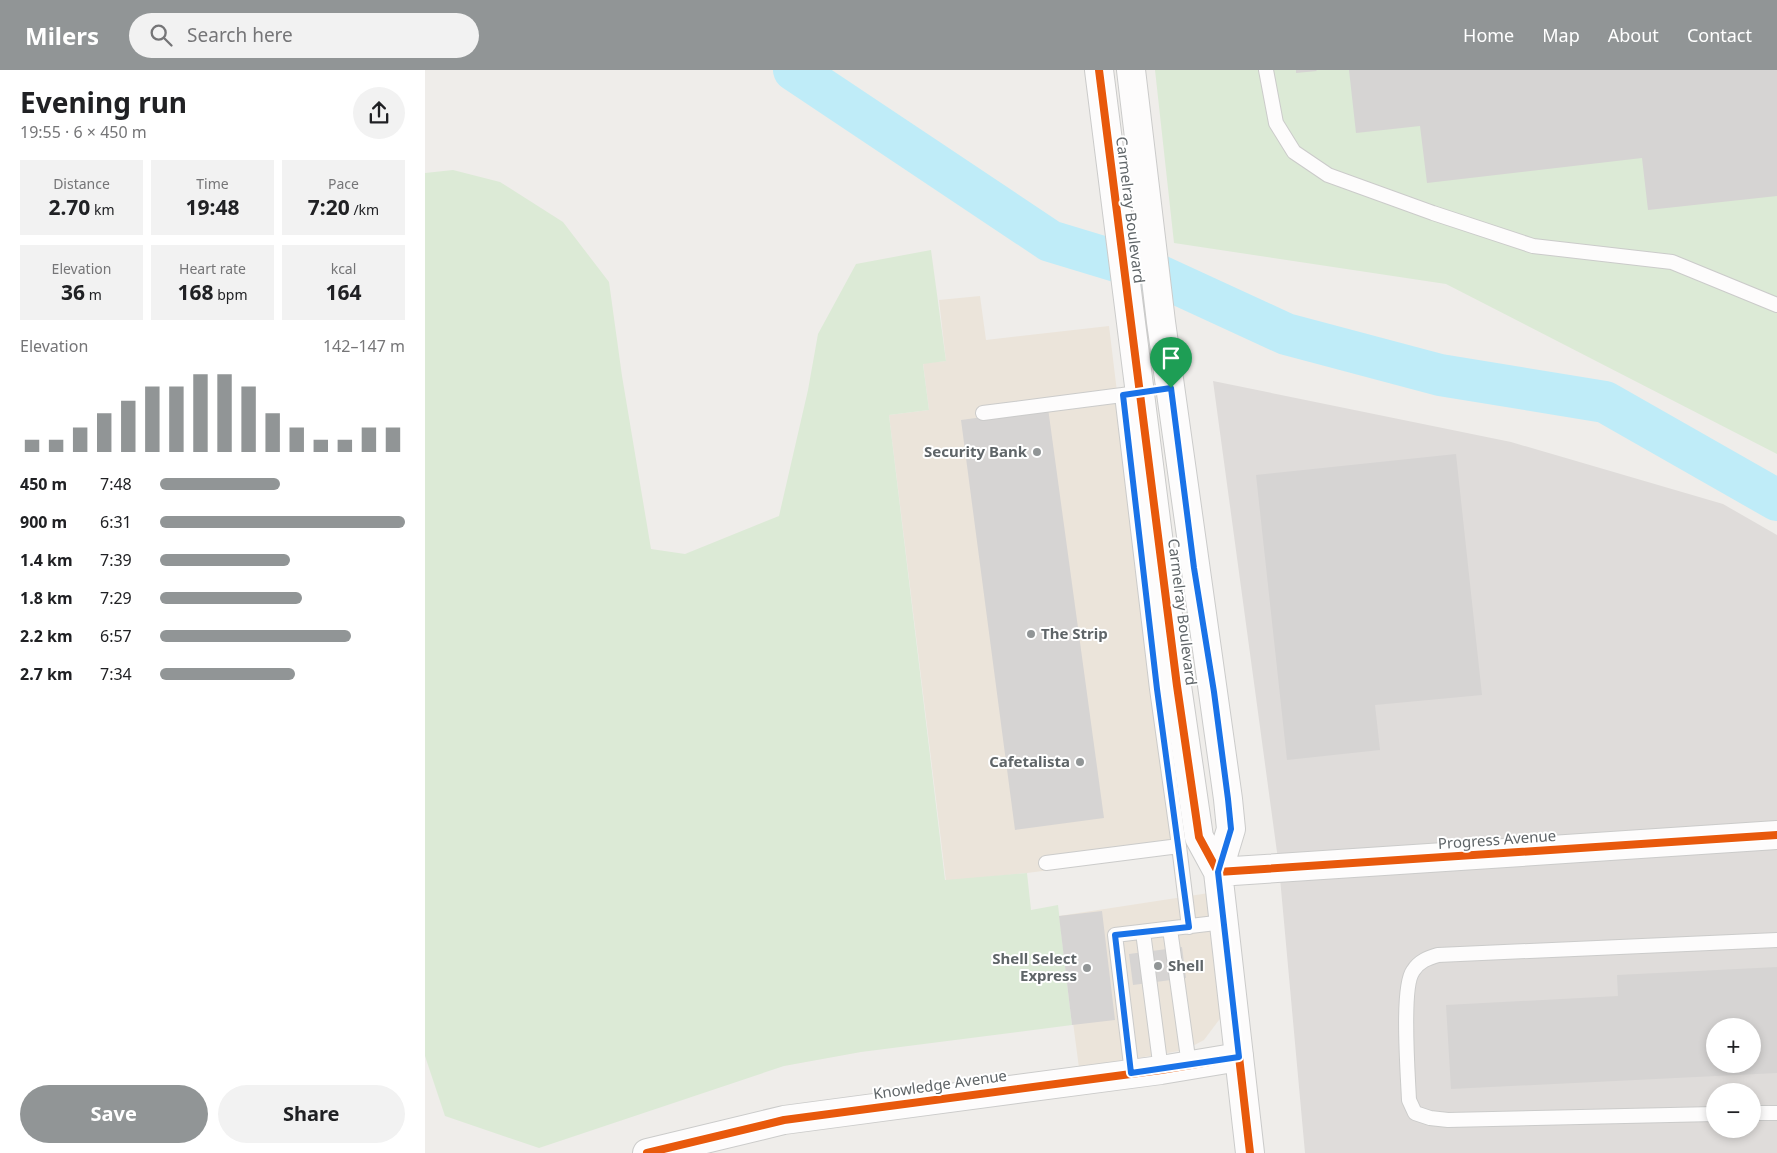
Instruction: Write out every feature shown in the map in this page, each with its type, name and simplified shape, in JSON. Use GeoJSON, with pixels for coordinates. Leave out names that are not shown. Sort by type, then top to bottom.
{"type":"FeatureCollection","features":[{"type":"Feature","properties":{"kind":"street","name":"Carmelray Boulevard"},"geometry":{"type":"LineString","coordinates":[[1099,70],[1113,192],[1133,334],[1130,394],[1167,687],[1199,836],[1218,872],[1250,1153]]}},
{"type":"Feature","properties":{"kind":"street","name":"Carmelray Boulevard"},"geometry":{"type":"LineString","coordinates":[[1131,70],[1161,322],[1194,568],[1214,692],[1231,829],[1218,872]]}},
{"type":"Feature","properties":{"kind":"street"},"geometry":{"type":"LineString","coordinates":[[1130,394],[1171,388]]}},
{"type":"Feature","properties":{"kind":"street","name":"Progress Avenue"},"geometry":{"type":"LineString","coordinates":[[1218,872],[1777,835]]}},
{"type":"Feature","properties":{"kind":"street","name":"Knowledge Avenue"},"geometry":{"type":"LineString","coordinates":[[647,1153],[784,1120],[1161,1070],[1239,1057]]}},
{"type":"Feature","properties":{"kind":"lane"},"geometry":{"type":"LineString","coordinates":[[1266,70],[1276,122],[1294,152],[1328,175],[1433,213],[1533,246],[1672,262],[1777,305]]}},
{"type":"Feature","properties":{"kind":"lane"},"geometry":{"type":"LineString","coordinates":[[983,413],[1130,394]]}},
{"type":"Feature","properties":{"kind":"lane"},"geometry":{"type":"LineString","coordinates":[[1167,687],[1179,846],[1189,927]]}},
{"type":"Feature","properties":{"kind":"lane"},"geometry":{"type":"LineString","coordinates":[[1046,863],[1179,846]]}},
{"type":"Feature","properties":{"kind":"lane"},"geometry":{"type":"LineString","coordinates":[[1131,1073],[1115,935],[1224,922]]}},
{"type":"Feature","properties":{"kind":"lane"},"geometry":{"type":"LineString","coordinates":[[1170,929],[1189,1065]]}},
{"type":"Feature","properties":{"kind":"lane"},"geometry":{"type":"LineString","coordinates":[[1143,932],[1161,1070]]}},
{"type":"Feature","properties":{"kind":"lane"},"geometry":{"type":"LineString","coordinates":[[1706,1114],[1448,1120],[1429,1118],[1415,1113],[1409,1100],[1406,991],[1412,972],[1422,961],[1438,955],[1777,940]]}},
{"type":"Feature","properties":{"kind":"lane"},"geometry":{"type":"LineString","coordinates":[[1761,1113],[1777,1113]]}},
{"type":"Feature","properties":{"kind":"shaded area","name":"The Strip"},"geometry":{"type":"Polygon","coordinates":[[[980,296],[986,340],[1109,326],[1173,854],[1027,873],[946,881],[889,415],[929,410],[923,363],[946,361],[939,300],[980,296]]]}},
{"type":"Feature","properties":{"kind":"shaded area"},"geometry":{"type":"Polygon","coordinates":[[[1213,381],[1511,442],[1723,504],[1777,535],[1777,1153],[1305,1153],[1279,867],[1213,381]]]}},
{"type":"Feature","properties":{"kind":"shaded area"},"geometry":{"type":"Polygon","coordinates":[[[1209,893],[1225,1012],[1204,1040],[1185,1050],[1079,1068],[1059,916],[1209,893]]]}},
{"type":"Feature","properties":{"kind":"green space"},"geometry":{"type":"Polygon","coordinates":[[[1155,70],[1777,70],[1777,454],[1446,284],[1174,243],[1155,70]]]}},
{"type":"Feature","properties":{"kind":"green space"},"geometry":{"type":"Polygon","coordinates":[[[453,170],[500,182],[563,222],[609,282],[622,376],[651,549],[685,554],[779,516],[808,390],[818,334],[856,264],[931,250],[946,361],[923,364],[929,410],[889,415],[945,880],[1027,873],[1031,910],[1058,905],[1072,1025],[861,1052],[784,1066],[539,1148],[445,1116],[425,1056],[425,173],[453,170]]]}},
{"type":"Feature","properties":{"kind":"building"},"geometry":{"type":"Polygon","coordinates":[[[1296,70],[1316,70],[1317,71],[1296,73],[1296,70]]]}},
{"type":"Feature","properties":{"kind":"building"},"geometry":{"type":"Polygon","coordinates":[[[1349,70],[1777,70],[1777,196],[1648,210],[1642,158],[1427,183],[1420,126],[1356,133],[1349,70]]]}},
{"type":"Feature","properties":{"kind":"building"},"geometry":{"type":"Polygon","coordinates":[[[1048,408],[1104,818],[1015,830],[961,420],[1048,408]]]}},
{"type":"Feature","properties":{"kind":"building"},"geometry":{"type":"Polygon","coordinates":[[[1456,454],[1482,695],[1375,705],[1380,750],[1287,760],[1256,475],[1456,454]]]}},
{"type":"Feature","properties":{"kind":"building","name":"Shell Select Express"},"geometry":{"type":"Polygon","coordinates":[[[1102,911],[1115,1020],[1072,1025],[1059,916],[1102,911]]]}},
{"type":"Feature","properties":{"kind":"building","name":"Shell"},"geometry":{"type":"Polygon","coordinates":[[[1182,947],[1186,978],[1133,985],[1129,954],[1182,947]]]}},
{"type":"Feature","properties":{"kind":"building"},"geometry":{"type":"Polygon","coordinates":[[[1777,967],[1777,1073],[1451,1089],[1446,1005],[1618,996],[1617,975],[1777,967]]]}},
{"type":"Feature","properties":{"kind":"waterway"},"geometry":{"type":"LineString","coordinates":[[794,70],[1050,241],[1149,271],[1286,334],[1440,375],[1605,402],[1777,500]]}},
{"type":"Feature","properties":{"kind":"cycle path"},"geometry":{"type":"LineString","coordinates":[[1099,70],[1177,686],[1199,837],[1218,872],[1250,1153]]}},
{"type":"Feature","properties":{"kind":"cycle path"},"geometry":{"type":"LineString","coordinates":[[1218,872],[1777,835]]}},
{"type":"Feature","properties":{"kind":"cycle path"},"geometry":{"type":"LineString","coordinates":[[647,1153],[784,1120],[1161,1070],[1239,1057]]}},
{"type":"Feature","properties":{"kind":"place","name":"Security Bank"},"geometry":{"type":"Point","coordinates":[1037,452]}},
{"type":"Feature","properties":{"kind":"place","name":"The Strip"},"geometry":{"type":"Point","coordinates":[1031,634]}},
{"type":"Feature","properties":{"kind":"place","name":"Cafetalista"},"geometry":{"type":"Point","coordinates":[1080,762]}},
{"type":"Feature","properties":{"kind":"place","name":"Shell"},"geometry":{"type":"Point","coordinates":[1158,966]}},
{"type":"Feature","properties":{"kind":"place","name":"Shell Select Express"},"geometry":{"type":"Point","coordinates":[1087,968]}},
{"type":"Feature","properties":{"kind":"route"},"geometry":{"type":"LineString","coordinates":[[1171,388],[1194,568],[1214,692],[1228,799],[1231,829],[1218,872],[1239,1057],[1131,1073],[1115,935],[1189,927],[1157,689],[1123,395],[1171,388]]}}]}
